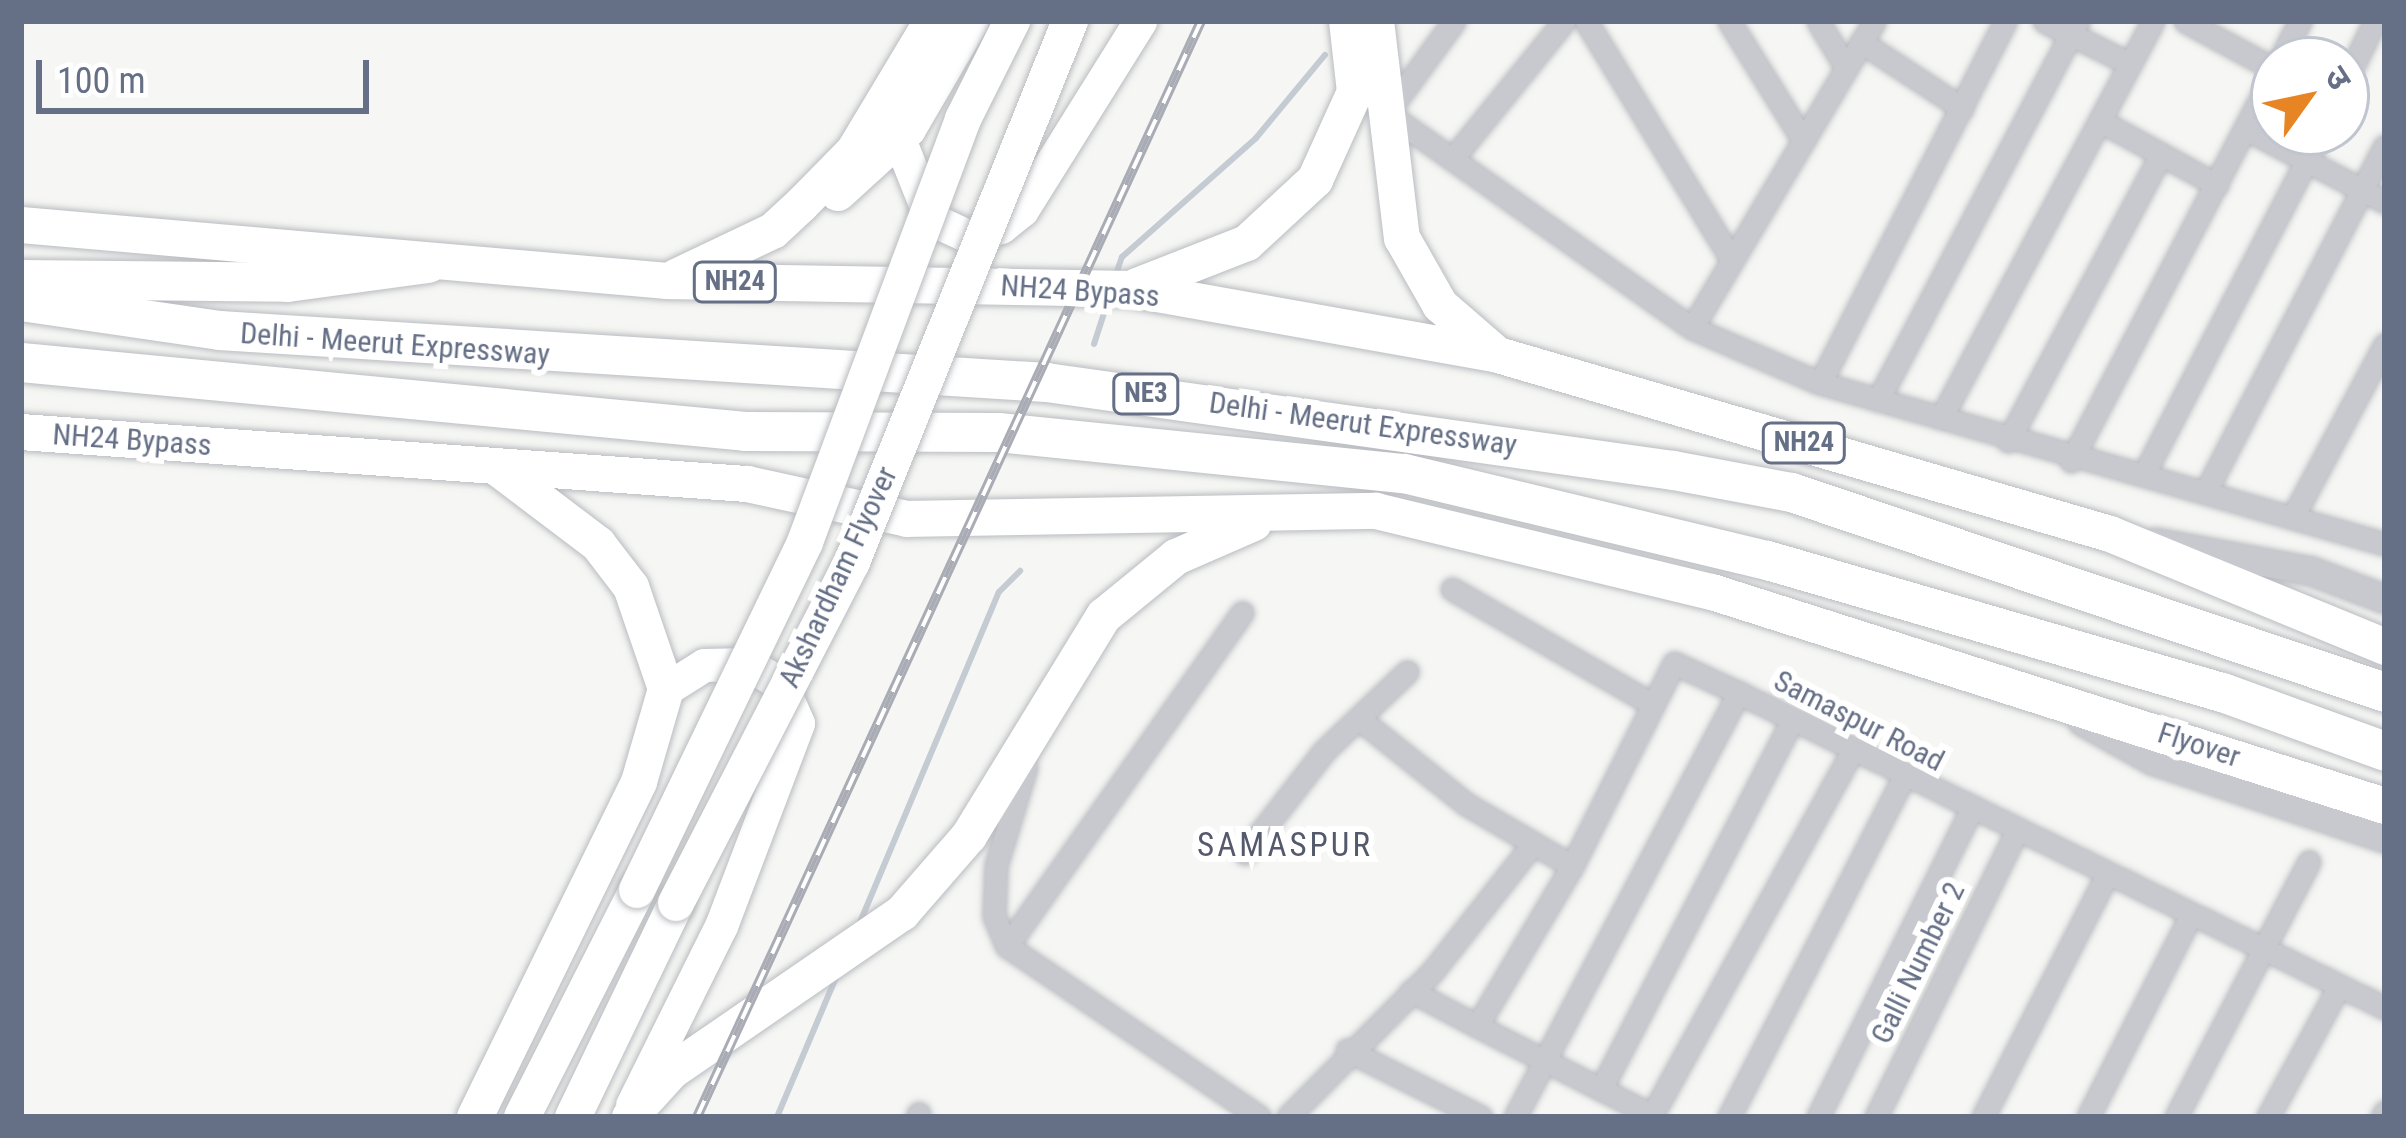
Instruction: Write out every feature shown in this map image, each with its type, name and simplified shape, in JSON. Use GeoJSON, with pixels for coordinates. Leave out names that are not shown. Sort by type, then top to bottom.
{"type":"FeatureCollection","features":[{"type":"Feature","properties":{"kind":"highway"},"geometry":{"type":"LineString","coordinates":[[773,231],[854,151],[932,21]]}},
{"type":"Feature","properties":{"kind":"highway"},"geometry":{"type":"LineString","coordinates":[[668,281],[773,231],[899,139],[971,21]]}},
{"type":"Feature","properties":{"kind":"highway","name":"Akshardham Flyover"},"geometry":{"type":"LineString","coordinates":[[522,1117],[805,542],[963,119],[1012,21]]}},
{"type":"Feature","properties":{"kind":"highway","name":"Akshardham Flyover"},"geometry":{"type":"LineString","coordinates":[[573,1117],[852,562],[1070,21]]}},
{"type":"Feature","properties":{"kind":"highway"},"geometry":{"type":"LineString","coordinates":[[1129,289],[1247,243],[1315,180],[1355,92],[1347,21]]}},
{"type":"Feature","properties":{"kind":"highway"},"geometry":{"type":"LineString","coordinates":[[1376,21],[1402,238],[1440,304],[1498,355]]}},
{"type":"Feature","properties":{"kind":"highway","name":"NH24 Bypass"},"geometry":{"type":"LineString","coordinates":[[21,225],[668,281],[1129,289],[1498,355],[2110,534]]}},
{"type":"Feature","properties":{"kind":"highway"},"geometry":{"type":"LineString","coordinates":[[21,279],[287,282],[428,263]]}},
{"type":"Feature","properties":{"kind":"highway","name":"Delhi - Meerut Expressway"},"geometry":{"type":"LineString","coordinates":[[21,302],[219,330],[1046,382],[1417,429],[1791,492],[2246,638],[2385,692]]}},
{"type":"Feature","properties":{"kind":"highway","name":"Delhi - Meerut Expressway"},"geometry":{"type":"LineString","coordinates":[[21,362],[745,431],[998,432],[1404,472],[1767,560],[2222,692],[2385,751]]}},
{"type":"Feature","properties":{"kind":"highway","name":"NH24 Bypass"},"geometry":{"type":"LineString","coordinates":[[21,432],[746,484],[907,519],[1304,512],[1457,529],[2014,684]]}},
{"type":"Feature","properties":{"kind":"highway"},"geometry":{"type":"LineString","coordinates":[[475,1117],[640,782],[666,689],[654,636],[620,573],[497,468]]}},
{"type":"Feature","properties":{"kind":"highway"},"geometry":{"type":"LineString","coordinates":[[628,1117],[751,1014],[902,913],[969,836],[1052,692],[1138,584],[1216,536],[1304,512]]}},
{"type":"Feature","properties":{"kind":"highway"},"geometry":{"type":"LineString","coordinates":[[2110,534],[2385,647]]}},
{"type":"Feature","properties":{"kind":"highway","name":"Flyover"},"geometry":{"type":"LineString","coordinates":[[2014,684],[2144,727],[2384,827]]}},
{"type":"Feature","properties":{"kind":"main road"},"geometry":{"type":"LineString","coordinates":[[899,139],[931,219],[967,236],[1000,227],[1022,210],[1140,21]]}},
{"type":"Feature","properties":{"kind":"main road"},"geometry":{"type":"LineString","coordinates":[[628,1117],[721,926],[798,723],[781,684],[748,664],[704,665],[666,689]]}},
{"type":"Feature","properties":{"kind":"street"},"geometry":{"type":"LineString","coordinates":[[1454,21],[1387,112],[1692,328],[1820,383],[2071,460],[2145,472],[2296,511],[2385,544]]}},
{"type":"Feature","properties":{"kind":"street"},"geometry":{"type":"LineString","coordinates":[[1454,157],[1564,21]]}},
{"type":"Feature","properties":{"kind":"street"},"geometry":{"type":"LineString","coordinates":[[1586,21],[1730,257]]}},
{"type":"Feature","properties":{"kind":"street"},"geometry":{"type":"LineString","coordinates":[[1730,21],[1803,140]]}},
{"type":"Feature","properties":{"kind":"street"},"geometry":{"type":"LineString","coordinates":[[1818,21],[1845,66]]}},
{"type":"Feature","properties":{"kind":"street"},"geometry":{"type":"LineString","coordinates":[[1692,328],[1874,21]]}},
{"type":"Feature","properties":{"kind":"street"},"geometry":{"type":"LineString","coordinates":[[1820,383],[2005,21]]}},
{"type":"Feature","properties":{"kind":"street"},"geometry":{"type":"LineString","coordinates":[[2044,21],[2074,28],[2130,64]]}},
{"type":"Feature","properties":{"kind":"street"},"geometry":{"type":"LineString","coordinates":[[1941,418],[2153,21]]}},
{"type":"Feature","properties":{"kind":"street"},"geometry":{"type":"LineString","coordinates":[[2185,21],[2221,29],[2250,52]]}},
{"type":"Feature","properties":{"kind":"street"},"geometry":{"type":"LineString","coordinates":[[1878,400],[2074,28]]}},
{"type":"Feature","properties":{"kind":"street"},"geometry":{"type":"LineString","coordinates":[[1861,41],[1962,108]]}},
{"type":"Feature","properties":{"kind":"street"},"geometry":{"type":"LineString","coordinates":[[2102,122],[2217,185]]}},
{"type":"Feature","properties":{"kind":"street"},"geometry":{"type":"LineString","coordinates":[[2071,460],[2250,125]]}},
{"type":"Feature","properties":{"kind":"street"},"geometry":{"type":"LineString","coordinates":[[2248,130],[2385,202]]}},
{"type":"Feature","properties":{"kind":"street"},"geometry":{"type":"LineString","coordinates":[[2207,489],[2385,146]]}},
{"type":"Feature","properties":{"kind":"street"},"geometry":{"type":"LineString","coordinates":[[2008,441],[2162,154]]}},
{"type":"Feature","properties":{"kind":"street"},"geometry":{"type":"LineString","coordinates":[[2145,472],[2309,156]]}},
{"type":"Feature","properties":{"kind":"street"},"geometry":{"type":"LineString","coordinates":[[2296,511],[2385,344]]}},
{"type":"Feature","properties":{"kind":"street"},"geometry":{"type":"LineString","coordinates":[[2110,534],[2259,559],[2385,599]]}},
{"type":"Feature","properties":{"kind":"street"},"geometry":{"type":"LineString","coordinates":[[1452,589],[1652,704]]}},
{"type":"Feature","properties":{"kind":"street"},"geometry":{"type":"LineString","coordinates":[[1007,946],[1242,613]]}},
{"type":"Feature","properties":{"kind":"street"},"geometry":{"type":"LineString","coordinates":[[1478,1026],[1572,866],[1674,663],[1739,693]]}},
{"type":"Feature","properties":{"kind":"street"},"geometry":{"type":"LineString","coordinates":[[1245,853],[1407,671]]}},
{"type":"Feature","properties":{"kind":"street"},"geometry":{"type":"LineString","coordinates":[[2014,684],[2152,760],[2384,827]]}},
{"type":"Feature","properties":{"kind":"street"},"geometry":{"type":"LineString","coordinates":[[1052,692],[995,866],[994,916],[1007,946],[1260,1117]]}},
{"type":"Feature","properties":{"kind":"street","name":"Samaspur Road"},"geometry":{"type":"LineString","coordinates":[[1515,1117],[1739,693],[2014,835],[2385,1008]]}},
{"type":"Feature","properties":{"kind":"street"},"geometry":{"type":"LineString","coordinates":[[1601,1089],[1792,720]]}},
{"type":"Feature","properties":{"kind":"street"},"geometry":{"type":"LineString","coordinates":[[1362,721],[1531,846],[1572,866]]}},
{"type":"Feature","properties":{"kind":"street"},"geometry":{"type":"LineString","coordinates":[[1411,991],[1652,1116],[1852,751]]}},
{"type":"Feature","properties":{"kind":"street"},"geometry":{"type":"LineString","coordinates":[[1730,1117],[1904,778]]}},
{"type":"Feature","properties":{"kind":"street"},"geometry":{"type":"LineString","coordinates":[[1818,1117],[1970,812]]}},
{"type":"Feature","properties":{"kind":"street","name":"Galli Number 2"},"geometry":{"type":"LineString","coordinates":[[1876,1117],[2014,835]]}},
{"type":"Feature","properties":{"kind":"street"},"geometry":{"type":"LineString","coordinates":[[1295,1115],[1347,1051],[1411,991],[1531,846]]}},
{"type":"Feature","properties":{"kind":"street"},"geometry":{"type":"LineString","coordinates":[[2176,1117],[2308,861]]}},
{"type":"Feature","properties":{"kind":"street"},"geometry":{"type":"LineString","coordinates":[[1983,1117],[2108,875]]}},
{"type":"Feature","properties":{"kind":"street"},"geometry":{"type":"LineString","coordinates":[[2088,1117],[2191,915]]}},
{"type":"Feature","properties":{"kind":"street"},"geometry":{"type":"LineString","coordinates":[[2268,1117],[2339,986]]}},
{"type":"Feature","properties":{"kind":"street"},"geometry":{"type":"LineString","coordinates":[[1347,1051],[1481,1117]]}},
{"type":"Feature","properties":{"kind":"waterway"},"geometry":{"type":"LineString","coordinates":[[1115,277],[1122,257],[1256,138],[1325,55]]}},
{"type":"Feature","properties":{"kind":"waterway"},"geometry":{"type":"LineString","coordinates":[[1094,344],[1108,301]]}},
{"type":"Feature","properties":{"kind":"waterway"},"geometry":{"type":"LineString","coordinates":[[858,927],[999,592],[1020,571]]}},
{"type":"Feature","properties":{"kind":"waterway"},"geometry":{"type":"LineString","coordinates":[[777,1117],[836,977]]}},
{"type":"Feature","properties":{"kind":"railway"},"geometry":{"type":"LineString","coordinates":[[697,1117],[1201,21]]}},
{"type":"Feature","properties":{"kind":"district","name":"SAMASPUR"},"geometry":{"type":"Point","coordinates":[1285,845]}}]}
